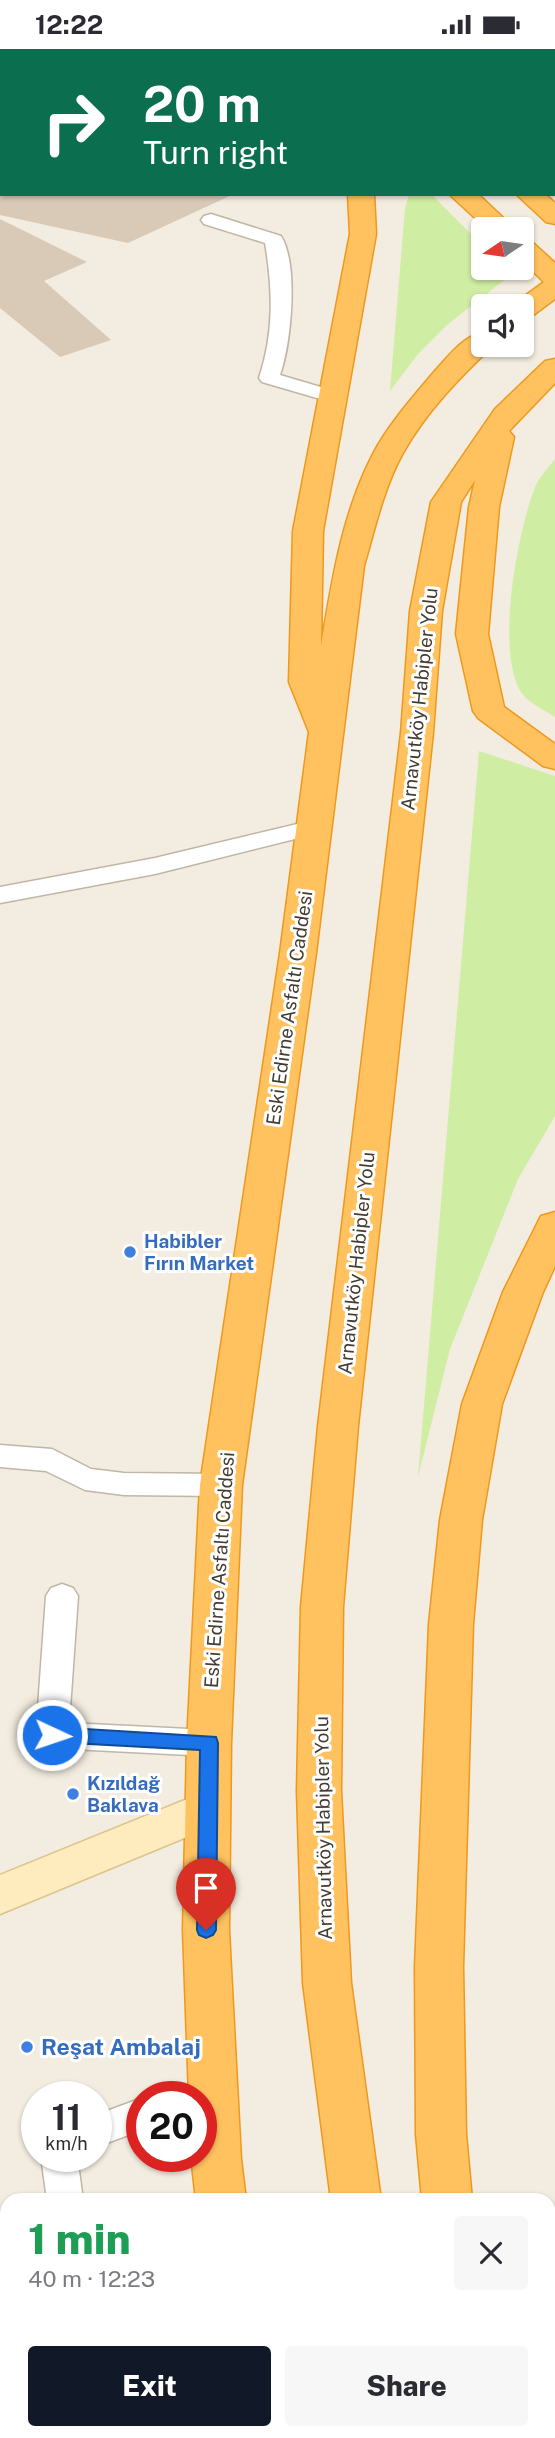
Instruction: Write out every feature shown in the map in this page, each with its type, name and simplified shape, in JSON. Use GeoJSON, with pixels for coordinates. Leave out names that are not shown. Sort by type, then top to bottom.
{"type":"FeatureCollection","features":[{"type":"Feature","properties":{"kind":"highway"},"geometry":{"type":"LineString","coordinates":[[325,736],[305,681],[308,531],[363,234],[361,196]]}},
{"type":"Feature","properties":{"kind":"highway"},"geometry":{"type":"LineString","coordinates":[[464,196],[488,217]]}},
{"type":"Feature","properties":{"kind":"highway"},"geometry":{"type":"LineString","coordinates":[[531,196],[555,216]]}},
{"type":"Feature","properties":{"kind":"highway"},"geometry":{"type":"LineString","coordinates":[[534,258],[555,277]]}},
{"type":"Feature","properties":{"kind":"highway"},"geometry":{"type":"LineString","coordinates":[[534,302],[555,287]]}},
{"type":"Feature","properties":{"kind":"highway"},"geometry":{"type":"LineString","coordinates":[[325,736],[349,566],[366,506],[388,453],[442,381],[471,350]]}},
{"type":"Feature","properties":{"kind":"highway","name":"Arnavutköy Habipler Yolu"},"geometry":{"type":"LineString","coordinates":[[355,2193],[327,1983],[320,1791],[322,1607],[341,1399],[417,733],[426,611],[446,502],[505,415],[555,367]]}},
{"type":"Feature","properties":{"kind":"highway"},"geometry":{"type":"LineString","coordinates":[[505,415],[484,507],[472,634],[489,711],[555,759]]}},
{"type":"Feature","properties":{"kind":"highway","name":"Eski Edirne Asfaltı Caddesi"},"geometry":{"type":"LineString","coordinates":[[208,2081],[206,1930],[209,1743],[221,1485],[325,736]]}},
{"type":"Feature","properties":{"kind":"highway"},"geometry":{"type":"LineString","coordinates":[[446,2193],[441,2134],[439,1967],[451,1624],[461,1520],[482,1404],[523,1292],[555,1225]]}},
{"type":"Feature","properties":{"kind":"highway","name":"Eski Edirne Asfaltı Caddesi"},"geometry":{"type":"LineString","coordinates":[[217,2171],[220,2193]]}},
{"type":"Feature","properties":{"kind":"street"},"geometry":{"type":"LineString","coordinates":[[0,1895],[208,1809]]}},
{"type":"Feature","properties":{"kind":"lane"},"geometry":{"type":"LineString","coordinates":[[211,220],[274,240],[283,286],[280,350],[269,378],[334,397]]}},
{"type":"Feature","properties":{"kind":"lane"},"geometry":{"type":"LineString","coordinates":[[0,895],[155,866],[314,827]]}},
{"type":"Feature","properties":{"kind":"lane"},"geometry":{"type":"LineString","coordinates":[[0,1456],[52,1460],[85,1479],[124,1485],[221,1485]]}},
{"type":"Feature","properties":{"kind":"lane"},"geometry":{"type":"LineString","coordinates":[[62,1596],[52,1735],[209,1743]]}},
{"type":"Feature","properties":{"kind":"lane"},"geometry":{"type":"LineString","coordinates":[[61,2172],[64,2193]]}},
{"type":"Feature","properties":{"kind":"green space"},"geometry":{"type":"Polygon","coordinates":[[[408,196],[433,196],[471,234],[471,280],[504,280],[487,294],[471,294],[471,306],[418,354],[390,391],[405,209],[408,196]]]}},
{"type":"Feature","properties":{"kind":"green space"},"geometry":{"type":"Polygon","coordinates":[[[555,459],[555,717],[527,699],[515,678],[510,653],[509,624],[516,561],[529,505],[538,482],[555,459]]]}},
{"type":"Feature","properties":{"kind":"green space"},"geometry":{"type":"Polygon","coordinates":[[[479,751],[555,776],[555,1116],[518,1179],[450,1349],[418,1477],[479,751]]]}},
{"type":"Feature","properties":{"kind":"building"},"geometry":{"type":"Polygon","coordinates":[[[0,196],[230,196],[128,243],[0,215],[0,196]]]}},
{"type":"Feature","properties":{"kind":"building"},"geometry":{"type":"Polygon","coordinates":[[[0,219],[87,262],[44,281],[111,340],[60,357],[0,308],[0,219]]]}},
{"type":"Feature","properties":{"kind":"place","name":"Habibler Fırın Market"},"geometry":{"type":"Point","coordinates":[130,1252]}},
{"type":"Feature","properties":{"kind":"place","name":"Kızıldağ Baklava"},"geometry":{"type":"Point","coordinates":[73,1794]}},
{"type":"Feature","properties":{"kind":"place","name":"Reşat Ambalaj"},"geometry":{"type":"Point","coordinates":[27,2047]}},
{"type":"Feature","properties":{"kind":"route"},"geometry":{"type":"LineString","coordinates":[[52,1735],[209,1743],[206,1930]]}}]}
